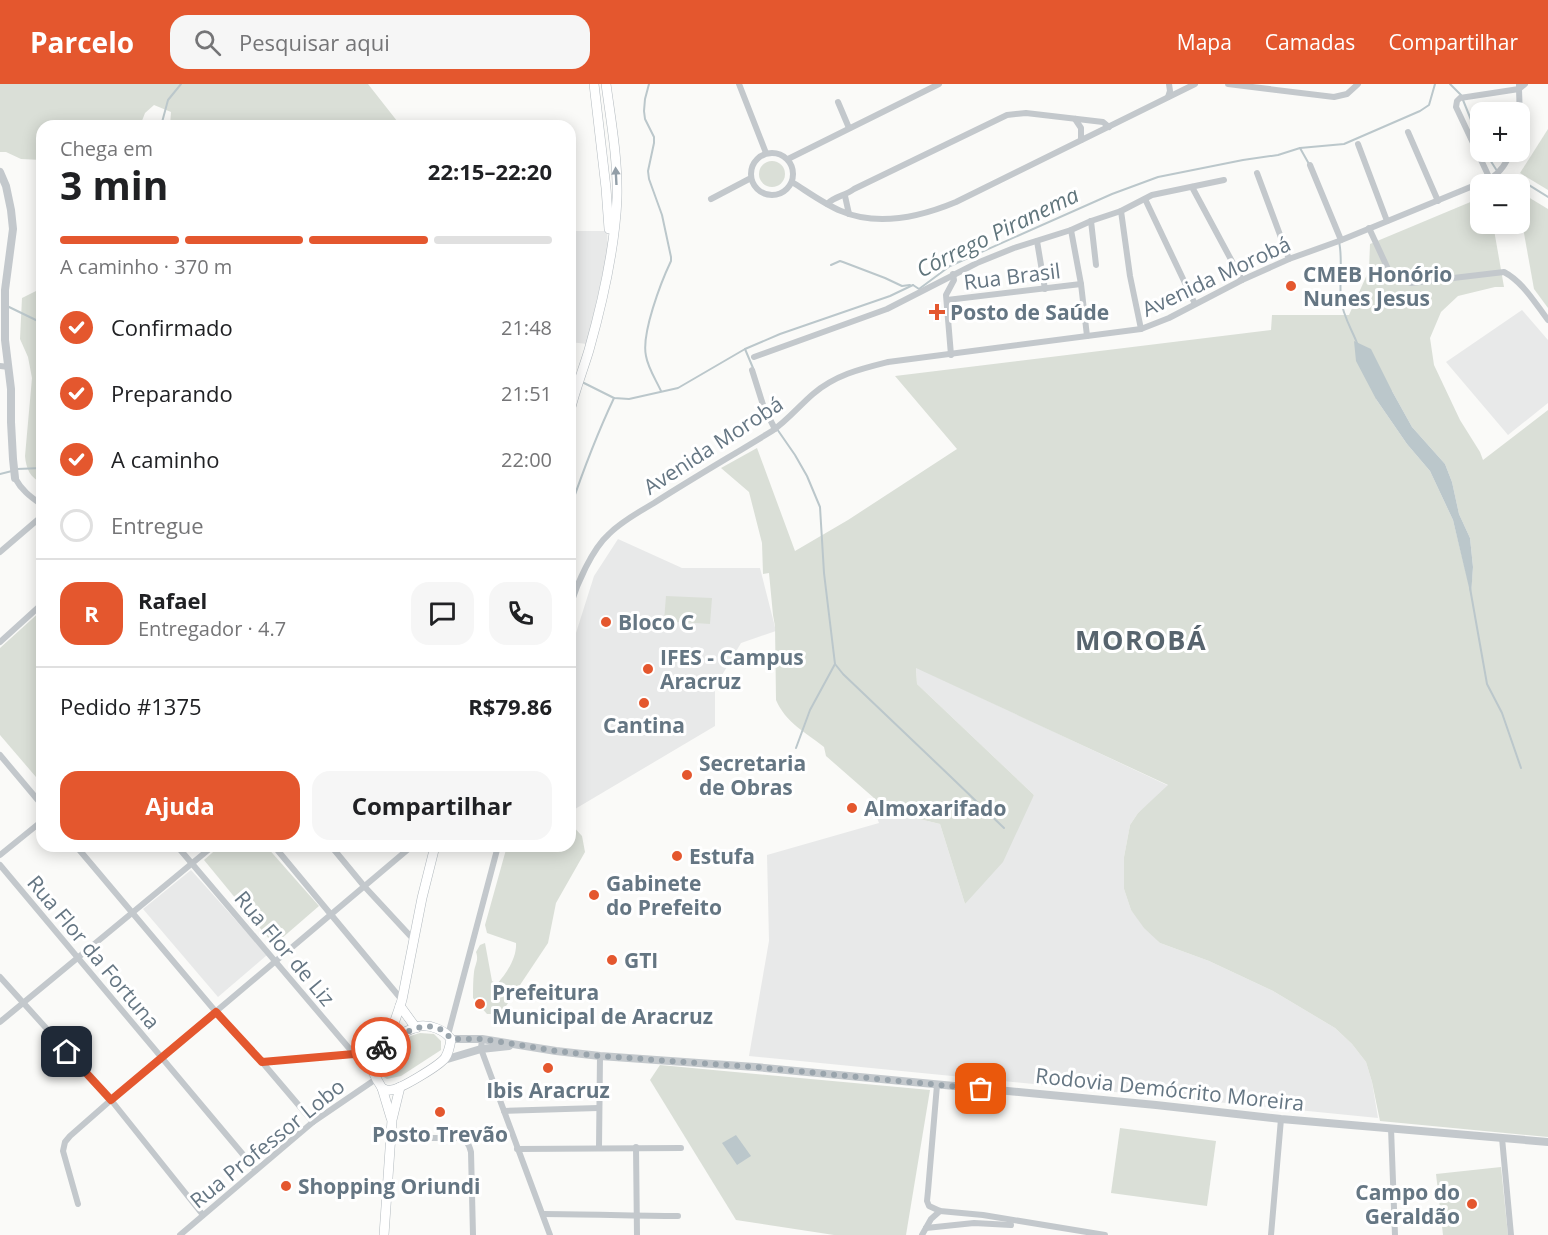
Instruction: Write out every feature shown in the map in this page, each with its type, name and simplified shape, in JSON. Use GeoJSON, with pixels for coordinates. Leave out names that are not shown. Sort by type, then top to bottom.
{"type":"FeatureCollection","features":[{"type":"Feature","properties":{"kind":"main road"},"geometry":{"type":"LineString","coordinates":[[594,84],[606,188],[610,255]]}},
{"type":"Feature","properties":{"kind":"main road"},"geometry":{"type":"LineString","coordinates":[[576,389],[589,350],[610,255],[617,197],[615,153],[606,84]]}},
{"type":"Feature","properties":{"kind":"main road"},"geometry":{"type":"LineString","coordinates":[[392,1120],[382,1088],[373,1070],[373,1063],[388,1041],[401,1003],[434,852]]}},
{"type":"Feature","properties":{"kind":"main road"},"geometry":{"type":"LineString","coordinates":[[401,1003],[416,1028]]}},
{"type":"Feature","properties":{"kind":"main road"},"geometry":{"type":"LineString","coordinates":[[382,1088],[390,1090],[400,1087],[444,1060],[448,1053],[449,1037],[426,1026],[416,1028],[388,1041]]}},
{"type":"Feature","properties":{"kind":"main road"},"geometry":{"type":"LineString","coordinates":[[384,1235],[392,1120],[400,1087]]}},
{"type":"Feature","properties":{"kind":"street"},"geometry":{"type":"LineString","coordinates":[[739,84],[766,153]]}},
{"type":"Feature","properties":{"kind":"street"},"geometry":{"type":"LineString","coordinates":[[788,159],[939,84]]}},
{"type":"Feature","properties":{"kind":"street"},"geometry":{"type":"LineString","coordinates":[[1168,97],[1169,84]]}},
{"type":"Feature","properties":{"kind":"street"},"geometry":{"type":"LineString","coordinates":[[792,182],[827,204],[849,214],[879,219],[906,217],[936,210],[1195,84]]}},
{"type":"Feature","properties":{"kind":"street"},"geometry":{"type":"LineString","coordinates":[[1228,84],[1334,97],[1347,94],[1358,84]]}},
{"type":"Feature","properties":{"kind":"street"},"geometry":{"type":"LineString","coordinates":[[1488,174],[1456,107],[1457,101],[1460,98],[1525,84]]}},
{"type":"Feature","properties":{"kind":"street"},"geometry":{"type":"LineString","coordinates":[[1519,87],[1519,102]]}},
{"type":"Feature","properties":{"kind":"street"},"geometry":{"type":"LineString","coordinates":[[838,102],[849,128]]}},
{"type":"Feature","properties":{"kind":"street"},"geometry":{"type":"LineString","coordinates":[[827,204],[839,195],[845,196],[854,189],[1007,115],[1026,113],[1103,122],[1109,127]]}},
{"type":"Feature","properties":{"kind":"street"},"geometry":{"type":"LineString","coordinates":[[1075,119],[1081,128],[1081,140]]}},
{"type":"Feature","properties":{"kind":"street"},"geometry":{"type":"LineString","coordinates":[[1408,132],[1438,201]]}},
{"type":"Feature","properties":{"kind":"street"},"geometry":{"type":"LineString","coordinates":[[1358,144],[1387,221]]}},
{"type":"Feature","properties":{"kind":"street"},"geometry":{"type":"LineString","coordinates":[[766,153],[778,153],[788,159],[794,170],[792,182],[785,192],[767,195],[757,189],[751,178],[753,166],[760,156],[766,153]]}},
{"type":"Feature","properties":{"kind":"street","name":"Avenida Morobá"},"geometry":{"type":"LineString","coordinates":[[1497,174],[1507,162]]}},
{"type":"Feature","properties":{"kind":"street"},"geometry":{"type":"LineString","coordinates":[[1310,165],[1341,240]]}},
{"type":"Feature","properties":{"kind":"street"},"geometry":{"type":"LineString","coordinates":[[0,172],[6,186],[13,229],[5,290],[4,367],[11,389],[15,478],[26,494],[36,501]]}},
{"type":"Feature","properties":{"kind":"street"},"geometry":{"type":"LineString","coordinates":[[1257,173],[1289,259]]}},
{"type":"Feature","properties":{"kind":"street"},"geometry":{"type":"LineString","coordinates":[[711,199],[751,178]]}},
{"type":"Feature","properties":{"kind":"street"},"geometry":{"type":"LineString","coordinates":[[754,357],[887,309],[986,259],[1121,211],[1152,195],[1224,180]]}},
{"type":"Feature","properties":{"kind":"street"},"geometry":{"type":"LineString","coordinates":[[1192,187],[1242,280]]}},
{"type":"Feature","properties":{"kind":"street","name":"Avenida Morobá"},"geometry":{"type":"LineString","coordinates":[[576,589],[592,558],[608,535],[678,488],[775,429],[814,393],[853,371],[888,362],[1141,329],[1169,318],[1242,280],[1289,259],[1470,187]]}},
{"type":"Feature","properties":{"kind":"street"},"geometry":{"type":"LineString","coordinates":[[845,196],[849,214]]}},
{"type":"Feature","properties":{"kind":"street"},"geometry":{"type":"LineString","coordinates":[[1145,199],[1195,304]]}},
{"type":"Feature","properties":{"kind":"street"},"geometry":{"type":"LineString","coordinates":[[1121,211],[1130,276],[1141,329]]}},
{"type":"Feature","properties":{"kind":"street"},"geometry":{"type":"LineString","coordinates":[[1091,221],[1096,265]]}},
{"type":"Feature","properties":{"kind":"street"},"geometry":{"type":"LineString","coordinates":[[1369,228],[1388,269],[1397,278],[1411,283],[1504,272],[1520,284],[1548,320]]}},
{"type":"Feature","properties":{"kind":"street"},"geometry":{"type":"LineString","coordinates":[[1071,230],[1088,336]]}},
{"type":"Feature","properties":{"kind":"street"},"geometry":{"type":"LineString","coordinates":[[1037,241],[1046,289]]}},
{"type":"Feature","properties":{"kind":"street"},"geometry":{"type":"LineString","coordinates":[[951,355],[946,295],[954,280],[953,274]]}},
{"type":"Feature","properties":{"kind":"street","name":"Rua Brasil"},"geometry":{"type":"LineString","coordinates":[[947,300],[1081,284]]}},
{"type":"Feature","properties":{"kind":"street"},"geometry":{"type":"LineString","coordinates":[[752,370],[764,408],[775,429]]}},
{"type":"Feature","properties":{"kind":"street"},"geometry":{"type":"LineString","coordinates":[[0,552],[36,521]]}},
{"type":"Feature","properties":{"kind":"street"},"geometry":{"type":"LineString","coordinates":[[0,642],[36,609]]}},
{"type":"Feature","properties":{"kind":"street"},"geometry":{"type":"LineString","coordinates":[[0,755],[36,798]]}},
{"type":"Feature","properties":{"kind":"street"},"geometry":{"type":"LineString","coordinates":[[0,855],[36,826]]}},
{"type":"Feature","properties":{"kind":"street"},"geometry":{"type":"LineString","coordinates":[[81,852],[216,1012],[313,1122]]}},
{"type":"Feature","properties":{"kind":"street","name":"Rua Flor de Liz"},"geometry":{"type":"LineString","coordinates":[[182,852],[354,1054]]}},
{"type":"Feature","properties":{"kind":"street"},"geometry":{"type":"LineString","coordinates":[[0,1022],[206,852]]}},
{"type":"Feature","properties":{"kind":"street"},"geometry":{"type":"LineString","coordinates":[[279,852],[401,1003]]}},
{"type":"Feature","properties":{"kind":"street"},"geometry":{"type":"LineString","coordinates":[[336,852],[414,940]]}},
{"type":"Feature","properties":{"kind":"street"},"geometry":{"type":"LineString","coordinates":[[78,1204],[63,1156],[63,1146],[70,1136],[404,852]]}},
{"type":"Feature","properties":{"kind":"street"},"geometry":{"type":"LineString","coordinates":[[449,1037],[496,852]]}},
{"type":"Feature","properties":{"kind":"street","name":"Rua Flor da Fortuna"},"geometry":{"type":"LineString","coordinates":[[0,865],[255,1170]]}},
{"type":"Feature","properties":{"kind":"street"},"geometry":{"type":"LineString","coordinates":[[0,977],[111,1100],[203,1215]]}},
{"type":"Feature","properties":{"kind":"street","name":"Rodovia Demócrito Moreira"},"geometry":{"type":"LineString","coordinates":[[449,1037],[482,1039],[600,1056],[755,1067],[1281,1119],[1548,1142]]}},
{"type":"Feature","properties":{"kind":"street"},"geometry":{"type":"LineString","coordinates":[[482,1039],[481,1049],[550,1235]]}},
{"type":"Feature","properties":{"kind":"street","name":"Rodovia Demócrito Moreira"},"geometry":{"type":"LineString","coordinates":[[444,1060],[481,1049],[519,1045]]}},
{"type":"Feature","properties":{"kind":"street"},"geometry":{"type":"LineString","coordinates":[[262,1062],[354,1054],[376,1056]]}},
{"type":"Feature","properties":{"kind":"street"},"geometry":{"type":"LineString","coordinates":[[598,1147],[600,1056]]}},
{"type":"Feature","properties":{"kind":"street","name":"Rua Professor Lobo"},"geometry":{"type":"LineString","coordinates":[[180,1235],[313,1122],[376,1079]]}},
{"type":"Feature","properties":{"kind":"street"},"geometry":{"type":"LineString","coordinates":[[937,1085],[927,1201],[929,1206],[940,1211],[983,1215],[1012,1223]]}},
{"type":"Feature","properties":{"kind":"street"},"geometry":{"type":"LineString","coordinates":[[504,1111],[598,1108]]}},
{"type":"Feature","properties":{"kind":"street"},"geometry":{"type":"LineString","coordinates":[[1271,1235],[1281,1119]]}},
{"type":"Feature","properties":{"kind":"street"},"geometry":{"type":"LineString","coordinates":[[1391,1128],[1395,1235]]}},
{"type":"Feature","properties":{"kind":"street"},"geometry":{"type":"LineString","coordinates":[[391,1138],[460,1138],[466,1140],[471,1152],[473,1235]]}},
{"type":"Feature","properties":{"kind":"street"},"geometry":{"type":"LineString","coordinates":[[1502,1138],[1511,1235]]}},
{"type":"Feature","properties":{"kind":"street"},"geometry":{"type":"LineString","coordinates":[[636,1147],[637,1235]]}},
{"type":"Feature","properties":{"kind":"street"},"geometry":{"type":"LineString","coordinates":[[517,1149],[681,1148]]}},
{"type":"Feature","properties":{"kind":"street"},"geometry":{"type":"LineString","coordinates":[[922,1235],[940,1211]]}},
{"type":"Feature","properties":{"kind":"street"},"geometry":{"type":"LineString","coordinates":[[543,1214],[678,1216]]}},
{"type":"Feature","properties":{"kind":"street"},"geometry":{"type":"LineString","coordinates":[[926,1228],[974,1223],[1012,1223],[1105,1235]]}},
{"type":"Feature","properties":{"kind":"street"},"geometry":{"type":"LineString","coordinates":[[1010,1235],[1012,1223]]}},
{"type":"Feature","properties":{"kind":"shaded area"},"geometry":{"type":"Polygon","coordinates":[[[0,84],[368,84],[396,120],[170,120],[171,112],[154,105],[145,113],[142,120],[36,120],[36,160],[21,159],[6,152],[0,152],[0,84]]]}},
{"type":"Feature","properties":{"kind":"shaded area"},"geometry":{"type":"Polygon","coordinates":[[[1548,129],[1548,190],[1530,179],[1530,174],[1520,173],[1527,162],[1530,162],[1530,157],[1548,129]]]}},
{"type":"Feature","properties":{"kind":"shaded area"},"geometry":{"type":"Polygon","coordinates":[[[772,161],[781,165],[785,174],[781,183],[772,187],[763,183],[759,174],[763,165],[772,161]]]}},
{"type":"Feature","properties":{"kind":"shaded area"},"geometry":{"type":"Polygon","coordinates":[[[1530,198],[1548,209],[1548,308],[1534,289],[1524,234],[1530,234],[1530,198]]]}},
{"type":"Feature","properties":{"kind":"shaded area"},"geometry":{"type":"Polygon","coordinates":[[[1470,202],[1470,234],[1495,234],[1504,287],[1458,296],[1441,312],[1430,338],[1434,365],[1460,420],[1483,460],[1548,410],[1548,1137],[1380,1121],[1366,1062],[1335,1028],[1273,991],[1209,961],[1160,943],[1144,928],[1131,910],[1124,889],[1124,857],[1130,825],[1138,813],[1168,785],[916,668],[917,684],[1034,795],[1003,862],[965,904],[940,824],[890,812],[826,756],[824,747],[797,726],[780,708],[776,700],[775,626],[769,573],[763,574],[762,543],[749,492],[721,468],[757,448],[795,551],[848,520],[957,449],[895,376],[1271,330],[1272,315],[1349,315],[1369,270],[1370,244],[1470,202]],[[1392,391],[1376,399],[1407,444],[1430,471],[1453,520],[1471,593],[1473,567],[1470,538],[1459,514],[1452,482],[1445,464],[1412,427],[1392,391]]]}},
{"type":"Feature","properties":{"kind":"shaded area"},"geometry":{"type":"Polygon","coordinates":[[[576,231],[607,231],[608,249],[587,344],[576,343],[576,231]]]}},
{"type":"Feature","properties":{"kind":"shaded area"},"geometry":{"type":"Polygon","coordinates":[[[36,291],[36,479],[28,468],[25,456],[32,378],[28,357],[20,339],[22,298],[36,291]]]}},
{"type":"Feature","properties":{"kind":"shaded area"},"geometry":{"type":"Polygon","coordinates":[[[1522,310],[1548,340],[1548,403],[1508,435],[1446,362],[1522,310]]]}},
{"type":"Feature","properties":{"kind":"shaded area"},"geometry":{"type":"Polygon","coordinates":[[[1354,341],[1371,349],[1412,427],[1445,464],[1452,482],[1459,514],[1470,538],[1473,567],[1471,596],[1453,520],[1430,471],[1407,444],[1376,399],[1356,361],[1354,341]]]}},
{"type":"Feature","properties":{"kind":"shaded area","name":"IFES - Campus Aracruz"},"geometry":{"type":"Polygon","coordinates":[[[618,539],[682,568],[760,568],[776,631],[741,643],[715,687],[715,726],[576,808],[576,633],[594,576],[618,539]]]}},
{"type":"Feature","properties":{"kind":"shaded area"},"geometry":{"type":"Polygon","coordinates":[[[666,596],[712,598],[710,624],[664,621],[666,596]]]}},
{"type":"Feature","properties":{"kind":"shaded area"},"geometry":{"type":"Polygon","coordinates":[[[36,615],[36,777],[0,735],[0,648],[36,615]]]}},
{"type":"Feature","properties":{"kind":"shaded area"},"geometry":{"type":"Polygon","coordinates":[[[916,667],[1169,786],[1138,813],[1130,825],[1124,857],[1124,889],[1131,910],[1160,943],[1209,961],[1273,991],[1335,1028],[1366,1062],[1378,1118],[749,1056],[769,941],[767,855],[879,823],[874,810],[940,824],[965,904],[1034,795],[917,684],[916,667]]]}},
{"type":"Feature","properties":{"kind":"shaded area"},"geometry":{"type":"Polygon","coordinates":[[[576,830],[582,836],[585,852],[556,903],[548,943],[506,1006],[498,1014],[487,1014],[473,998],[476,952],[480,945],[485,943],[492,981],[497,984],[511,965],[516,943],[487,933],[485,925],[505,852],[576,852],[576,830]]]}},
{"type":"Feature","properties":{"kind":"shaded area"},"geometry":{"type":"Polygon","coordinates":[[[213,852],[271,852],[319,906],[274,945],[204,860],[213,852]]]}},
{"type":"Feature","properties":{"kind":"shaded area"},"geometry":{"type":"Polygon","coordinates":[[[191,870],[267,955],[218,997],[143,909],[191,870]]]}},
{"type":"Feature","properties":{"kind":"shaded area"},"geometry":{"type":"Polygon","coordinates":[[[420,1033],[434,1034],[441,1041],[441,1050],[401,1076],[387,1079],[379,1074],[378,1063],[390,1048],[401,1040],[420,1033]]]}},
{"type":"Feature","properties":{"kind":"shaded area"},"geometry":{"type":"Polygon","coordinates":[[[660,1065],[930,1090],[906,1235],[834,1235],[736,1220],[650,1080],[660,1065]]]}},
{"type":"Feature","properties":{"kind":"shaded area"},"geometry":{"type":"Polygon","coordinates":[[[1120,1128],[1216,1141],[1207,1206],[1111,1193],[1120,1128]]]}},
{"type":"Feature","properties":{"kind":"shaded area"},"geometry":{"type":"Polygon","coordinates":[[[736,1135],[751,1156],[737,1165],[722,1143],[736,1135]]]}},
{"type":"Feature","properties":{"kind":"shaded area","name":"Campo do Geraldão"},"geometry":{"type":"Polygon","coordinates":[[[1501,1167],[1508,1235],[1443,1235],[1436,1174],[1501,1167]]]}},
{"type":"Feature","properties":{"kind":"waterway"},"geometry":{"type":"LineString","coordinates":[[163,120],[168,100],[181,84]]}},
{"type":"Feature","properties":{"kind":"waterway"},"geometry":{"type":"LineString","coordinates":[[649,84],[644,111],[645,119],[654,137],[648,171],[649,179],[662,215],[671,257],[653,308],[645,346],[648,365],[661,391]]}},
{"type":"Feature","properties":{"kind":"waterway","name":"Córrego Piranema"},"geometry":{"type":"LineString","coordinates":[[913,285],[919,289],[950,266],[1112,194],[1158,177],[1278,155],[1300,148],[1344,144],[1420,111],[1429,105],[1435,84]]}},
{"type":"Feature","properties":{"kind":"waterway"},"geometry":{"type":"LineString","coordinates":[[1450,84],[1461,95]]}},
{"type":"Feature","properties":{"kind":"waterway"},"geometry":{"type":"LineString","coordinates":[[1463,100],[1470,117]]}},
{"type":"Feature","properties":{"kind":"waterway"},"geometry":{"type":"LineString","coordinates":[[1300,148],[1309,164]]}},
{"type":"Feature","properties":{"kind":"waterway"},"geometry":{"type":"LineString","coordinates":[[1491,162],[1499,174],[1504,177],[1516,177],[1548,197]]}},
{"type":"Feature","properties":{"kind":"waterway"},"geometry":{"type":"LineString","coordinates":[[1339,242],[1342,305],[1357,343]]}},
{"type":"Feature","properties":{"kind":"waterway"},"geometry":{"type":"LineString","coordinates":[[831,265],[840,261],[902,286],[910,285]]}},
{"type":"Feature","properties":{"kind":"waterway","name":"Córrego Piranema"},"geometry":{"type":"LineString","coordinates":[[580,381],[614,398],[629,399],[678,388],[745,349],[780,334],[890,296],[913,285]]}},
{"type":"Feature","properties":{"kind":"waterway"},"geometry":{"type":"LineString","coordinates":[[7,306],[36,320]]}},
{"type":"Feature","properties":{"kind":"waterway"},"geometry":{"type":"LineString","coordinates":[[745,349],[753,368]]}},
{"type":"Feature","properties":{"kind":"waterway"},"geometry":{"type":"LineString","coordinates":[[576,492],[614,398]]}},
{"type":"Feature","properties":{"kind":"waterway"},"geometry":{"type":"LineString","coordinates":[[777,429],[807,476],[820,507],[824,573],[835,664],[1004,828]]}},
{"type":"Feature","properties":{"kind":"waterway","name":"Córrego Piranema"},"geometry":{"type":"LineString","coordinates":[[17,469],[36,468]]}},
{"type":"Feature","properties":{"kind":"waterway","name":"Córrego Piranema"},"geometry":{"type":"LineString","coordinates":[[0,474],[12,471]]}},
{"type":"Feature","properties":{"kind":"waterway"},"geometry":{"type":"LineString","coordinates":[[1470,588],[1487,684],[1502,713],[1521,768]]}},
{"type":"Feature","properties":{"kind":"waterway"},"geometry":{"type":"LineString","coordinates":[[796,748],[810,710],[835,664]]}},
{"type":"Feature","properties":{"kind":"way so far"},"geometry":{"type":"LineString","coordinates":[[381,1047],[388,1041],[420,1026],[426,1026],[441,1030],[451,1039],[482,1039],[600,1056],[755,1067],[981,1089]]}},
{"type":"Feature","properties":{"kind":"place","name":"CMEB Honório Nunes Jesus"},"geometry":{"type":"Point","coordinates":[1291,286]}},
{"type":"Feature","properties":{"kind":"place","name":"Posto de Saúde"},"geometry":{"type":"Point","coordinates":[937,312]}},
{"type":"Feature","properties":{"kind":"place","name":"Bloco C"},"geometry":{"type":"Point","coordinates":[606,622]}},
{"type":"Feature","properties":{"kind":"place","name":"IFES - Campus Aracruz"},"geometry":{"type":"Point","coordinates":[648,669]}},
{"type":"Feature","properties":{"kind":"place","name":"Cantina"},"geometry":{"type":"Point","coordinates":[644,703]}},
{"type":"Feature","properties":{"kind":"place","name":"Secretaria de Obras"},"geometry":{"type":"Point","coordinates":[687,775]}},
{"type":"Feature","properties":{"kind":"place","name":"Almoxarifado"},"geometry":{"type":"Point","coordinates":[852,808]}},
{"type":"Feature","properties":{"kind":"place","name":"Estufa"},"geometry":{"type":"Point","coordinates":[677,856]}},
{"type":"Feature","properties":{"kind":"place","name":"Gabinete do Prefeito"},"geometry":{"type":"Point","coordinates":[594,895]}},
{"type":"Feature","properties":{"kind":"place","name":"GTI"},"geometry":{"type":"Point","coordinates":[612,960]}},
{"type":"Feature","properties":{"kind":"place","name":"Prefeitura Municipal de Aracruz"},"geometry":{"type":"Point","coordinates":[480,1004]}},
{"type":"Feature","properties":{"kind":"place","name":"Ibis Aracruz"},"geometry":{"type":"Point","coordinates":[548,1068]}},
{"type":"Feature","properties":{"kind":"place","name":"Posto Trevão"},"geometry":{"type":"Point","coordinates":[440,1112]}},
{"type":"Feature","properties":{"kind":"place","name":"Shopping Oriundi"},"geometry":{"type":"Point","coordinates":[286,1186]}},
{"type":"Feature","properties":{"kind":"place","name":"Campo do Geraldão"},"geometry":{"type":"Point","coordinates":[1472,1204]}},
{"type":"Feature","properties":{"kind":"district","name":"MOROBÁ"},"geometry":{"type":"Point","coordinates":[1141,639]}},
{"type":"Feature","properties":{"kind":"route"},"geometry":{"type":"LineString","coordinates":[[67,1052],[111,1100],[216,1012],[262,1062],[354,1054],[376,1056],[381,1047]]}}]}
